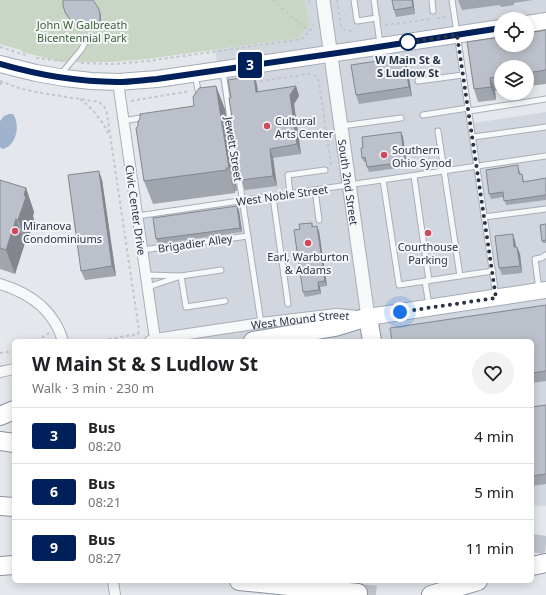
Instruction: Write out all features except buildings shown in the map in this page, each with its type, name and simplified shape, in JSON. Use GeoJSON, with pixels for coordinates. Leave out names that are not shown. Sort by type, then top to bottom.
{"type":"FeatureCollection","features":[{"type":"Feature","properties":{"kind":"highway"},"geometry":{"type":"LineString","coordinates":[[265,339],[335,327],[368,317],[372,339]]}},
{"type":"Feature","properties":{"kind":"highway"},"geometry":{"type":"LineString","coordinates":[[0,416],[12,411]]}},
{"type":"Feature","properties":{"kind":"highway"},"geometry":{"type":"LineString","coordinates":[[0,441],[12,443]]}},
{"type":"Feature","properties":{"kind":"highway"},"geometry":{"type":"LineString","coordinates":[[0,506],[12,507]]}},
{"type":"Feature","properties":{"kind":"highway"},"geometry":{"type":"LineString","coordinates":[[534,566],[546,563]]}},
{"type":"Feature","properties":{"kind":"highway"},"geometry":{"type":"LineString","coordinates":[[0,566],[12,565]]}},
{"type":"Feature","properties":{"kind":"highway"},"geometry":{"type":"LineString","coordinates":[[259,583],[358,593]]}},
{"type":"Feature","properties":{"kind":"highway"},"geometry":{"type":"LineString","coordinates":[[431,595],[471,583]]}},
{"type":"Feature","properties":{"kind":"main road"},"geometry":{"type":"LineString","coordinates":[[534,23],[546,21]]}},
{"type":"Feature","properties":{"kind":"main road"},"geometry":{"type":"LineString","coordinates":[[0,64],[58,77],[91,81],[118,82],[157,79],[494,29]]}},
{"type":"Feature","properties":{"kind":"main road","name":"West Mound Street"},"geometry":{"type":"LineString","coordinates":[[368,317],[543,291]]}},
{"type":"Feature","properties":{"kind":"street","name":"South 2nd Street"},"geometry":{"type":"LineString","coordinates":[[323,0],[368,317]]}},
{"type":"Feature","properties":{"kind":"street","name":"Civic Center Drive"},"geometry":{"type":"LineString","coordinates":[[118,82],[148,287],[152,339]]}},
{"type":"Feature","properties":{"kind":"street"},"geometry":{"type":"LineString","coordinates":[[0,284],[27,295],[41,305],[58,326],[63,339]]}},
{"type":"Feature","properties":{"kind":"street","name":"West Mound Street"},"geometry":{"type":"LineString","coordinates":[[158,339],[261,323],[336,314],[368,317]]}},
{"type":"Feature","properties":{"kind":"street"},"geometry":{"type":"LineString","coordinates":[[0,372],[12,369]]}},
{"type":"Feature","properties":{"kind":"street"},"geometry":{"type":"LineString","coordinates":[[113,583],[115,595]]}},
{"type":"Feature","properties":{"kind":"lane"},"geometry":{"type":"LineString","coordinates":[[354,0],[357,21],[377,18]]}},
{"type":"Feature","properties":{"kind":"lane"},"geometry":{"type":"LineString","coordinates":[[374,0],[380,47]]}},
{"type":"Feature","properties":{"kind":"lane"},"geometry":{"type":"LineString","coordinates":[[432,0],[434,11]]}},
{"type":"Feature","properties":{"kind":"lane"},"geometry":{"type":"LineString","coordinates":[[452,0],[496,298]]}},
{"type":"Feature","properties":{"kind":"lane"},"geometry":{"type":"LineString","coordinates":[[58,77],[81,50],[88,38]]}},
{"type":"Feature","properties":{"kind":"lane","name":"Jewett Street"},"geometry":{"type":"LineString","coordinates":[[222,69],[261,323]]}},
{"type":"Feature","properties":{"kind":"lane"},"geometry":{"type":"LineString","coordinates":[[195,73],[199,102]]}},
{"type":"Feature","properties":{"kind":"lane"},"geometry":{"type":"LineString","coordinates":[[418,81],[463,75]]}},
{"type":"Feature","properties":{"kind":"lane"},"geometry":{"type":"LineString","coordinates":[[422,115],[546,99]]}},
{"type":"Feature","properties":{"kind":"lane"},"geometry":{"type":"LineString","coordinates":[[123,121],[153,116]]}},
{"type":"Feature","properties":{"kind":"lane"},"geometry":{"type":"LineString","coordinates":[[341,126],[401,118]]}},
{"type":"Feature","properties":{"kind":"lane"},"geometry":{"type":"LineString","coordinates":[[473,137],[546,127]]}},
{"type":"Feature","properties":{"kind":"lane"},"geometry":{"type":"LineString","coordinates":[[438,131],[460,276]]}},
{"type":"Feature","properties":{"kind":"lane","name":"West Noble Street"},"geometry":{"type":"LineString","coordinates":[[137,216],[546,156]]}},
{"type":"Feature","properties":{"kind":"lane"},"geometry":{"type":"LineString","coordinates":[[290,194],[288,176],[325,170]]}},
{"type":"Feature","properties":{"kind":"lane"},"geometry":{"type":"LineString","coordinates":[[414,176],[430,308]]}},
{"type":"Feature","properties":{"kind":"lane"},"geometry":{"type":"LineString","coordinates":[[383,180],[399,285],[493,272]]}},
{"type":"Feature","properties":{"kind":"lane"},"geometry":{"type":"LineString","coordinates":[[315,190],[319,220]]}},
{"type":"Feature","properties":{"kind":"lane"},"geometry":{"type":"LineString","coordinates":[[273,196],[288,304]]}},
{"type":"Feature","properties":{"kind":"lane"},"geometry":{"type":"LineString","coordinates":[[484,217],[546,209]]}},
{"type":"Feature","properties":{"kind":"lane","name":"Brigadier Alley"},"geometry":{"type":"LineString","coordinates":[[142,250],[248,236]]}},
{"type":"Feature","properties":{"kind":"lane"},"geometry":{"type":"LineString","coordinates":[[543,291],[535,259],[545,258]]}},
{"type":"Feature","properties":{"kind":"lane"},"geometry":{"type":"LineString","coordinates":[[148,287],[181,276],[221,270]]}},
{"type":"Feature","properties":{"kind":"lane"},"geometry":{"type":"LineString","coordinates":[[146,275],[181,276]]}},
{"type":"Feature","properties":{"kind":"lane"},"geometry":{"type":"LineString","coordinates":[[181,276],[186,307],[225,301]]}},
{"type":"Feature","properties":{"kind":"path"},"geometry":{"type":"LineString","coordinates":[[272,0],[309,31]]}},
{"type":"Feature","properties":{"kind":"path"},"geometry":{"type":"LineString","coordinates":[[0,47],[35,58],[78,63],[114,64],[148,61],[302,39],[312,28]]}},
{"type":"Feature","properties":{"kind":"path"},"geometry":{"type":"LineString","coordinates":[[248,82],[308,74],[313,74],[317,77],[331,165]]}},
{"type":"Feature","properties":{"kind":"path"},"geometry":{"type":"LineString","coordinates":[[0,85],[1,81],[35,92],[99,102],[104,106],[107,114],[111,139],[139,331],[138,334],[109,339]]}},
{"type":"Feature","properties":{"kind":"path"},"geometry":{"type":"LineString","coordinates":[[120,103],[198,90]]}},
{"type":"Feature","properties":{"kind":"path"},"geometry":{"type":"LineString","coordinates":[[79,98],[89,106],[105,125],[111,139]]}},
{"type":"Feature","properties":{"kind":"path"},"geometry":{"type":"LineString","coordinates":[[0,353],[12,351]]}},
{"type":"Feature","properties":{"kind":"shaded area"},"geometry":{"type":"Polygon","coordinates":[[[305,0],[546,0],[546,23],[534,20],[534,12],[494,12],[494,31],[460,36],[474,123],[546,112],[546,506],[534,505],[534,339],[153,339],[136,217],[241,202],[215,50],[299,38],[310,25],[305,0]]]}},
{"type":"Feature","properties":{"kind":"green space","name":"John W Galbreath Bicentennial Park"},"geometry":{"type":"Polygon","coordinates":[[[0,0],[305,0],[310,25],[299,38],[147,59],[112,62],[62,62],[22,52],[21,50],[0,44],[0,0]]]}},
{"type":"Feature","properties":{"kind":"water"},"geometry":{"type":"Polygon","coordinates":[[[13,114],[17,124],[16,135],[11,144],[2,149],[0,147],[0,121],[4,116],[13,114]]]}},
{"type":"Feature","properties":{"kind":"tunnel"},"geometry":{"type":"LineString","coordinates":[[534,543],[546,545]]}},
{"type":"Feature","properties":{"kind":"tunnel"},"geometry":{"type":"LineString","coordinates":[[358,593],[378,595]]}},
{"type":"Feature","properties":{"kind":"bus line","name":"3"},"geometry":{"type":"LineString","coordinates":[[0,64],[36,73],[66,78],[118,82],[157,79],[494,29]]}},
{"type":"Feature","properties":{"kind":"place","name":"W Main St & S Ludlow St"},"geometry":{"type":"Point","coordinates":[408,42]}},
{"type":"Feature","properties":{"kind":"place","name":"Cultural Arts Center"},"geometry":{"type":"Point","coordinates":[267,126]}},
{"type":"Feature","properties":{"kind":"place","name":"Southern Ohio Synod"},"geometry":{"type":"Point","coordinates":[384,155]}},
{"type":"Feature","properties":{"kind":"place","name":"Miranova Condominiums"},"geometry":{"type":"Point","coordinates":[15,231]}},
{"type":"Feature","properties":{"kind":"place","name":"Courthouse Parking"},"geometry":{"type":"Point","coordinates":[428,233]}},
{"type":"Feature","properties":{"kind":"place","name":"Earl, Warburton & Adams"},"geometry":{"type":"Point","coordinates":[308,243]}},
{"type":"Feature","properties":{"kind":"route"},"geometry":{"type":"LineString","coordinates":[[400,312],[496,298],[457,35],[408,42]]}}]}
